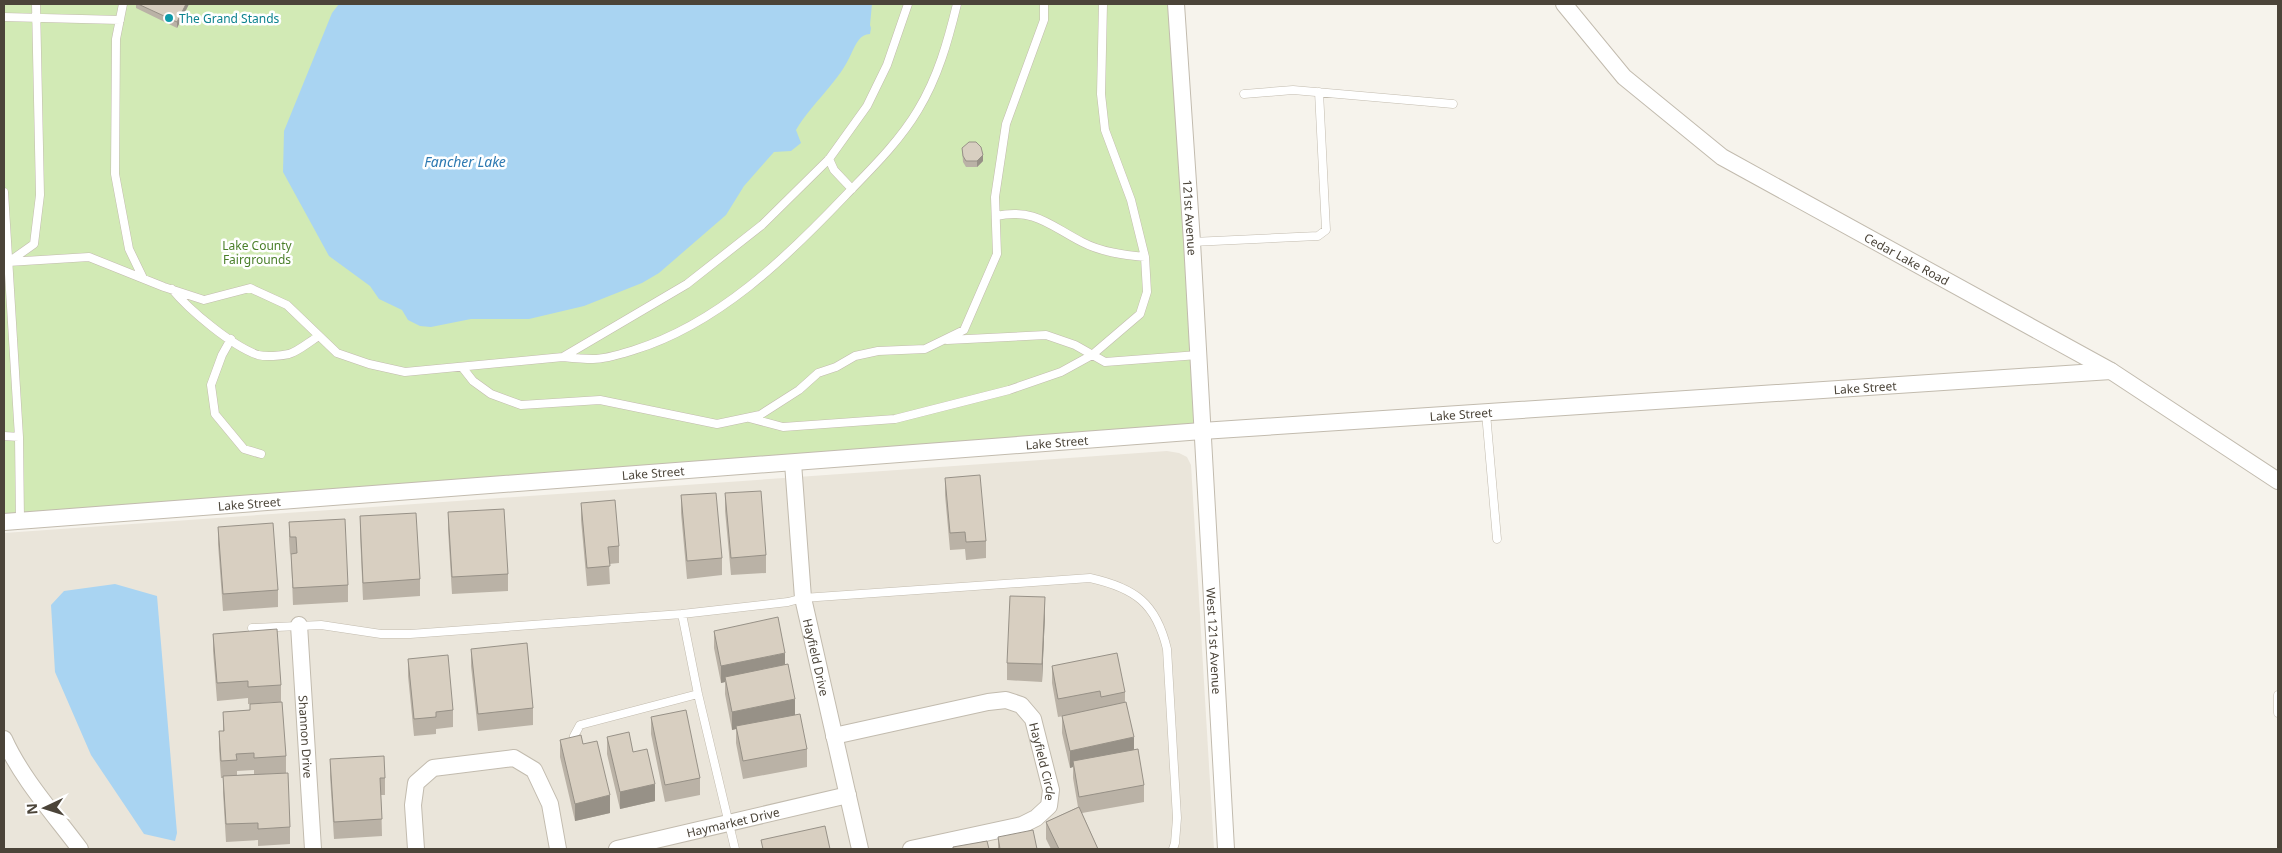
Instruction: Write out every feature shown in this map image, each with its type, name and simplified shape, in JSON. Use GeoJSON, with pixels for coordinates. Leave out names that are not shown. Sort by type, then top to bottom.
{"type":"FeatureCollection","features":[{"type":"Feature","properties":{"kind":"street","name":"121st Avenue"},"geometry":{"type":"LineString","coordinates":[[1176,4],[1192,242],[1202,431]]}},
{"type":"Feature","properties":{"kind":"street","name":"Cedar Lake Road"},"geometry":{"type":"LineString","coordinates":[[1564,4],[1624,77],[1722,157],[2111,370],[2278,481]]}},
{"type":"Feature","properties":{"kind":"street","name":"Lake Street"},"geometry":{"type":"LineString","coordinates":[[4,522],[1202,431],[2111,370]]}},
{"type":"Feature","properties":{"kind":"street","name":"West 121st Avenue"},"geometry":{"type":"LineString","coordinates":[[1202,431],[1226,849]]}},
{"type":"Feature","properties":{"kind":"street","name":"Hayfield Drive"},"geometry":{"type":"LineString","coordinates":[[793,463],[803,598],[860,849]]}},
{"type":"Feature","properties":{"kind":"street","name":"Shannon Drive"},"geometry":{"type":"LineString","coordinates":[[300,626],[313,849]]}},
{"type":"Feature","properties":{"kind":"street","name":"Hayfield Circle"},"geometry":{"type":"LineString","coordinates":[[834,736],[988,702],[1006,700],[1021,705],[1033,719],[1051,790],[1049,806],[1036,818],[1022,825],[911,849]]}},
{"type":"Feature","properties":{"kind":"street"},"geometry":{"type":"LineString","coordinates":[[4,739],[15,760],[80,849]]}},
{"type":"Feature","properties":{"kind":"street"},"geometry":{"type":"LineString","coordinates":[[416,849],[413,805],[416,783],[433,768],[514,758],[534,770],[550,804],[558,849]]}},
{"type":"Feature","properties":{"kind":"street","name":"Haymarket Drive"},"geometry":{"type":"LineString","coordinates":[[621,849],[848,796]]}},
{"type":"Feature","properties":{"kind":"lane"},"geometry":{"type":"LineString","coordinates":[[8,262],[34,244],[40,195],[36,4]]}},
{"type":"Feature","properties":{"kind":"lane"},"geometry":{"type":"LineString","coordinates":[[124,4],[116,39],[115,174],[129,249],[143,278]]}},
{"type":"Feature","properties":{"kind":"lane"},"geometry":{"type":"LineString","coordinates":[[563,357],[687,284],[762,225],[829,159],[866,106],[887,66],[908,4]]}},
{"type":"Feature","properties":{"kind":"lane"},"geometry":{"type":"LineString","coordinates":[[8,262],[89,257],[204,300],[250,288],[286,306],[337,353],[369,364],[405,372],[563,357],[594,359],[625,352],[658,342],[690,326],[756,280],[788,254],[852,189],[905,130],[919,109],[932,83],[946,46],[956,4]]}},
{"type":"Feature","properties":{"kind":"lane"},"geometry":{"type":"LineString","coordinates":[[462,367],[473,381],[491,394],[521,405],[600,400],[717,424],[760,415],[799,390],[818,373],[836,367],[855,356],[878,351],[925,349],[964,330],[997,254],[995,197],[1006,124],[1040,35],[1044,20],[1044,4]]}},
{"type":"Feature","properties":{"kind":"lane"},"geometry":{"type":"LineString","coordinates":[[747,418],[783,427],[895,419],[1009,390],[1061,372],[1092,355],[1140,314],[1147,292],[1145,257],[1131,200],[1104,130],[1101,94],[1103,4]]}},
{"type":"Feature","properties":{"kind":"lane"},"geometry":{"type":"LineString","coordinates":[[4,17],[120,20]]}},
{"type":"Feature","properties":{"kind":"lane"},"geometry":{"type":"LineString","coordinates":[[1244,94],[1293,90],[1453,104]]}},
{"type":"Feature","properties":{"kind":"lane"},"geometry":{"type":"LineString","coordinates":[[1192,242],[1318,236],[1326,230],[1319,92]]}},
{"type":"Feature","properties":{"kind":"lane"},"geometry":{"type":"LineString","coordinates":[[829,159],[834,170],[852,189]]}},
{"type":"Feature","properties":{"kind":"lane"},"geometry":{"type":"LineString","coordinates":[[4,192],[8,262],[7,308],[19,437],[20,520]]}},
{"type":"Feature","properties":{"kind":"lane"},"geometry":{"type":"LineString","coordinates":[[996,216],[1013,212],[1038,217],[1083,243],[1116,254],[1145,257]]}},
{"type":"Feature","properties":{"kind":"lane"},"geometry":{"type":"LineString","coordinates":[[171,287],[186,306],[231,340],[258,355],[290,354],[318,336]]}},
{"type":"Feature","properties":{"kind":"lane"},"geometry":{"type":"LineString","coordinates":[[942,341],[1046,335],[1075,345],[1104,362],[1198,355]]}},
{"type":"Feature","properties":{"kind":"lane"},"geometry":{"type":"LineString","coordinates":[[231,340],[222,355],[211,386],[216,414],[244,449],[261,454]]}},
{"type":"Feature","properties":{"kind":"lane"},"geometry":{"type":"LineString","coordinates":[[1486,412],[1497,539]]}},
{"type":"Feature","properties":{"kind":"lane"},"geometry":{"type":"LineString","coordinates":[[4,436],[19,437]]}},
{"type":"Feature","properties":{"kind":"lane"},"geometry":{"type":"LineString","coordinates":[[252,628],[321,625],[381,634],[410,634],[682,614],[788,602],[803,598],[1090,578],[1114,584],[1136,595],[1152,611],[1162,630],[1167,649],[1177,818],[1173,849]]}},
{"type":"Feature","properties":{"kind":"lane"},"geometry":{"type":"LineString","coordinates":[[682,614],[698,694],[735,849]]}},
{"type":"Feature","properties":{"kind":"lane"},"geometry":{"type":"LineString","coordinates":[[574,745],[574,736],[580,725],[698,694]]}},
{"type":"Feature","properties":{"kind":"lane"},"geometry":{"type":"LineString","coordinates":[[2278,695],[2278,713]]}},
{"type":"Feature","properties":{"kind":"shaded area"},"geometry":{"type":"Polygon","coordinates":[[[1167,451],[1179,453],[1187,457],[1191,465],[1214,849],[4,849],[4,533],[1167,451]]]}},
{"type":"Feature","properties":{"kind":"green space","name":"Lake County Fairgrounds"},"geometry":{"type":"Polygon","coordinates":[[[4,4],[1178,4],[1202,431],[4,519],[4,4]]]}},
{"type":"Feature","properties":{"kind":"water","name":"Fancher Lake"},"geometry":{"type":"Polygon","coordinates":[[[339,4],[872,4],[870,34],[859,40],[840,73],[796,130],[801,143],[791,151],[774,152],[744,186],[726,215],[659,273],[642,283],[584,306],[529,319],[471,319],[431,327],[420,326],[408,320],[402,310],[379,299],[370,286],[329,256],[283,172],[284,131],[332,13],[339,4]]]}},
{"type":"Feature","properties":{"kind":"water"},"geometry":{"type":"Polygon","coordinates":[[[115,584],[157,596],[177,833],[175,841],[144,834],[91,755],[55,672],[51,605],[64,591],[115,584]]]}},
{"type":"Feature","properties":{"kind":"building","name":"The Grand Stands"},"geometry":{"type":"Polygon","coordinates":[[[138,4],[186,4],[177,22],[138,4]]]}},
{"type":"Feature","properties":{"kind":"building"},"geometry":{"type":"Polygon","coordinates":[[[969,142],[976,142],[981,147],[983,155],[977,161],[966,161],[963,156],[962,148],[969,142]]]}},
{"type":"Feature","properties":{"kind":"building"},"geometry":{"type":"Polygon","coordinates":[[[980,475],[986,541],[966,542],[965,532],[950,533],[945,478],[980,475]]]}},
{"type":"Feature","properties":{"kind":"building"},"geometry":{"type":"Polygon","coordinates":[[[761,491],[766,555],[731,558],[725,493],[761,491]]]}},
{"type":"Feature","properties":{"kind":"building"},"geometry":{"type":"Polygon","coordinates":[[[716,493],[722,558],[687,561],[681,495],[716,493]]]}},
{"type":"Feature","properties":{"kind":"building"},"geometry":{"type":"Polygon","coordinates":[[[615,500],[619,546],[608,547],[610,566],[587,568],[581,503],[615,500]]]}},
{"type":"Feature","properties":{"kind":"building"},"geometry":{"type":"Polygon","coordinates":[[[504,509],[508,574],[452,577],[448,512],[504,509]]]}},
{"type":"Feature","properties":{"kind":"building"},"geometry":{"type":"Polygon","coordinates":[[[416,513],[420,579],[363,583],[360,516],[416,513]]]}},
{"type":"Feature","properties":{"kind":"building"},"geometry":{"type":"Polygon","coordinates":[[[345,519],[348,585],[293,588],[291,554],[297,553],[296,537],[290,537],[289,522],[345,519]]]}},
{"type":"Feature","properties":{"kind":"building"},"geometry":{"type":"Polygon","coordinates":[[[273,523],[278,590],[223,594],[218,527],[273,523]]]}},
{"type":"Feature","properties":{"kind":"building"},"geometry":{"type":"Polygon","coordinates":[[[1010,596],[1045,597],[1042,664],[1007,663],[1010,596]]]}},
{"type":"Feature","properties":{"kind":"building"},"geometry":{"type":"Polygon","coordinates":[[[778,617],[785,653],[721,666],[714,631],[778,617]]]}},
{"type":"Feature","properties":{"kind":"building"},"geometry":{"type":"Polygon","coordinates":[[[277,629],[281,685],[248,687],[248,681],[217,683],[213,634],[277,629]]]}},
{"type":"Feature","properties":{"kind":"building"},"geometry":{"type":"Polygon","coordinates":[[[527,643],[533,708],[478,714],[471,649],[527,643]]]}},
{"type":"Feature","properties":{"kind":"building"},"geometry":{"type":"Polygon","coordinates":[[[1117,653],[1125,692],[1101,697],[1100,691],[1058,699],[1052,666],[1117,653]]]}},
{"type":"Feature","properties":{"kind":"building"},"geometry":{"type":"Polygon","coordinates":[[[448,655],[453,710],[436,712],[436,717],[414,719],[408,659],[448,655]]]}},
{"type":"Feature","properties":{"kind":"building"},"geometry":{"type":"Polygon","coordinates":[[[788,664],[795,699],[732,712],[725,677],[788,664]]]}},
{"type":"Feature","properties":{"kind":"building"},"geometry":{"type":"Polygon","coordinates":[[[282,702],[286,756],[254,758],[254,753],[236,754],[237,760],[221,761],[219,731],[224,731],[223,712],[250,710],[250,704],[282,702]]]}},
{"type":"Feature","properties":{"kind":"building"},"geometry":{"type":"Polygon","coordinates":[[[1126,702],[1134,737],[1070,751],[1062,716],[1126,702]]]}},
{"type":"Feature","properties":{"kind":"building"},"geometry":{"type":"Polygon","coordinates":[[[686,710],[700,778],[665,785],[651,717],[686,710]]]}},
{"type":"Feature","properties":{"kind":"building"},"geometry":{"type":"Polygon","coordinates":[[[800,714],[807,749],[743,761],[736,726],[800,714]]]}},
{"type":"Feature","properties":{"kind":"building"},"geometry":{"type":"Polygon","coordinates":[[[629,732],[633,752],[647,749],[655,784],[620,792],[607,737],[629,732]]]}},
{"type":"Feature","properties":{"kind":"building"},"geometry":{"type":"Polygon","coordinates":[[[581,735],[583,744],[597,741],[610,795],[575,804],[560,740],[581,735]]]}},
{"type":"Feature","properties":{"kind":"building"},"geometry":{"type":"Polygon","coordinates":[[[1138,749],[1144,785],[1079,797],[1073,761],[1138,749]]]}},
{"type":"Feature","properties":{"kind":"building"},"geometry":{"type":"Polygon","coordinates":[[[384,756],[385,778],[380,778],[382,819],[334,822],[330,759],[384,756]]]}},
{"type":"Feature","properties":{"kind":"building"},"geometry":{"type":"Polygon","coordinates":[[[288,773],[290,827],[258,829],[258,823],[226,824],[223,776],[288,773]]]}},
{"type":"Feature","properties":{"kind":"building"},"geometry":{"type":"Polygon","coordinates":[[[1079,807],[1098,849],[1059,849],[1046,822],[1079,807]]]}},
{"type":"Feature","properties":{"kind":"building"},"geometry":{"type":"Polygon","coordinates":[[[825,826],[830,849],[763,849],[761,840],[825,826]]]}},
{"type":"Feature","properties":{"kind":"building"},"geometry":{"type":"Polygon","coordinates":[[[1033,830],[1037,849],[1000,849],[998,837],[1033,830]]]}},
{"type":"Feature","properties":{"kind":"building"},"geometry":{"type":"Polygon","coordinates":[[[987,841],[989,849],[953,849],[953,847],[987,841]]]}},
{"type":"Feature","properties":{"kind":"place","name":"The Grand Stands"},"geometry":{"type":"Point","coordinates":[169,18]}}]}
